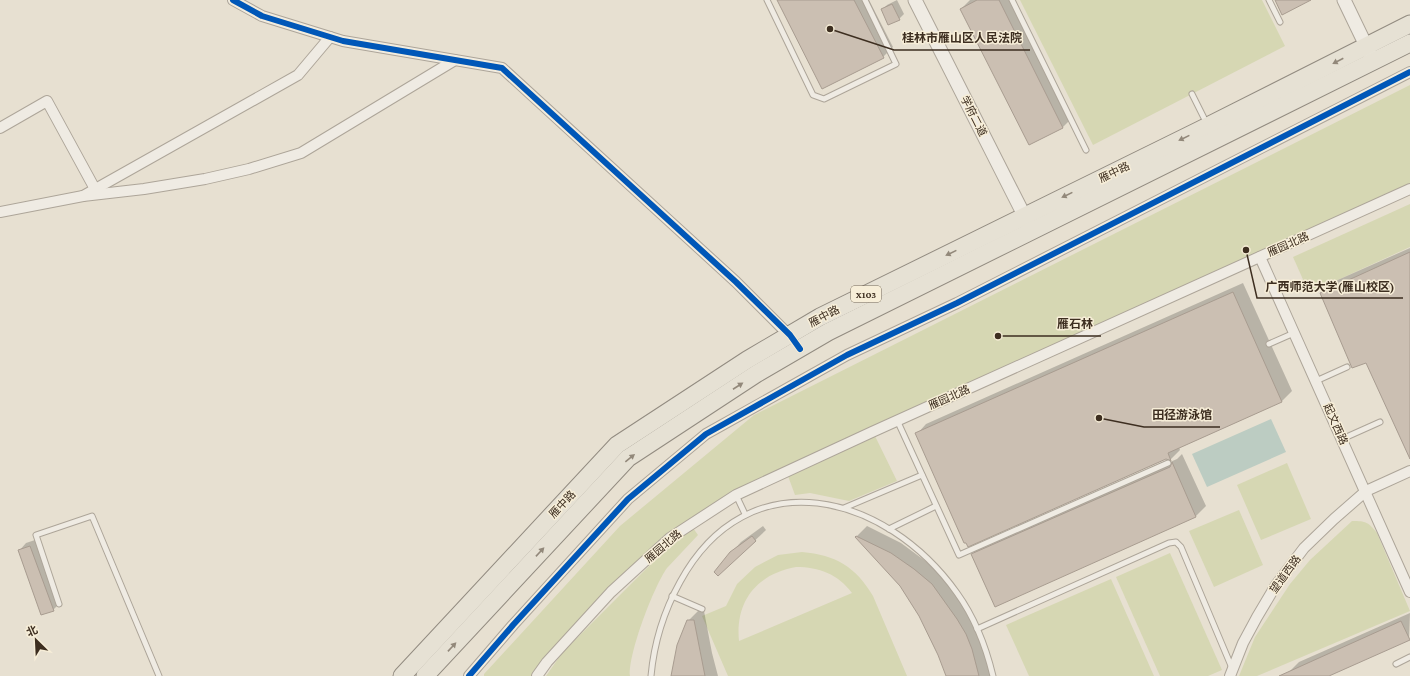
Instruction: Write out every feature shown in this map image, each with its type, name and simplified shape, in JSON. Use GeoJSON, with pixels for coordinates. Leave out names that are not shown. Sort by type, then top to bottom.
{"type":"FeatureCollection","features":[{"type":"Feature","properties":{"kind":"main road","name":"雁中路"},"geometry":{"type":"LineString","coordinates":[[402,676],[618,445],[747,360],[795,342],[828,332],[1032,231],[1212,133],[1370,54],[1410,24]]}},
{"type":"Feature","properties":{"kind":"main road","name":"雁中路"},"geometry":{"type":"LineString","coordinates":[[1370,54],[1410,43]]}},
{"type":"Feature","properties":{"kind":"main road","name":"雁中路"},"geometry":{"type":"LineString","coordinates":[[425,676],[628,458],[756,374],[795,342],[820,317],[1025,216],[1212,133]]}},
{"type":"Feature","properties":{"kind":"street"},"geometry":{"type":"LineString","coordinates":[[233,0],[262,16],[343,41],[502,68],[736,282],[795,342]]}},
{"type":"Feature","properties":{"kind":"street"},"geometry":{"type":"LineString","coordinates":[[1344,0],[1370,54]]}},
{"type":"Feature","properties":{"kind":"street","name":"学府二道"},"geometry":{"type":"LineString","coordinates":[[918,1],[1032,231]]}},
{"type":"Feature","properties":{"kind":"street"},"geometry":{"type":"LineString","coordinates":[[83,196],[298,75],[330,37]]}},
{"type":"Feature","properties":{"kind":"street"},"geometry":{"type":"LineString","coordinates":[[0,212],[83,196],[144,189],[205,179],[249,169],[301,152],[455,60]]}},
{"type":"Feature","properties":{"kind":"street"},"geometry":{"type":"LineString","coordinates":[[469,676],[513,625],[628,499],[706,434],[847,355],[957,302],[1410,72]]}},
{"type":"Feature","properties":{"kind":"street"},"geometry":{"type":"LineString","coordinates":[[0,128],[47,101],[95,189]]}},
{"type":"Feature","properties":{"kind":"street","name":"雁园北路"},"geometry":{"type":"LineString","coordinates":[[537,676],[547,662],[611,592],[670,538],[736,495],[897,420],[1410,189]]}},
{"type":"Feature","properties":{"kind":"street","name":"起文西路"},"geometry":{"type":"LineString","coordinates":[[1260,257],[1410,592]]}},
{"type":"Feature","properties":{"kind":"street","name":"望道西路"},"geometry":{"type":"LineString","coordinates":[[1231,672],[1257,617],[1286,570],[1317,534],[1366,491],[1410,471]]}},
{"type":"Feature","properties":{"kind":"lane"},"geometry":{"type":"LineString","coordinates":[[767,0],[813,95],[824,99],[896,64],[865,0]]}},
{"type":"Feature","properties":{"kind":"lane"},"geometry":{"type":"LineString","coordinates":[[1012,0],[1086,150]]}},
{"type":"Feature","properties":{"kind":"lane"},"geometry":{"type":"LineString","coordinates":[[1269,0],[1280,22]]}},
{"type":"Feature","properties":{"kind":"lane"},"geometry":{"type":"LineString","coordinates":[[1192,94],[1212,133]]}},
{"type":"Feature","properties":{"kind":"lane"},"geometry":{"type":"LineString","coordinates":[[1269,344],[1294,332]]}},
{"type":"Feature","properties":{"kind":"lane"},"geometry":{"type":"LineString","coordinates":[[1316,381],[1347,367]]}},
{"type":"Feature","properties":{"kind":"lane"},"geometry":{"type":"LineString","coordinates":[[897,420],[959,555],[1168,463]]}},
{"type":"Feature","properties":{"kind":"lane"},"geometry":{"type":"LineString","coordinates":[[1342,439],[1380,422]]}},
{"type":"Feature","properties":{"kind":"lane"},"geometry":{"type":"LineString","coordinates":[[844,508],[922,475]]}},
{"type":"Feature","properties":{"kind":"lane"},"geometry":{"type":"LineString","coordinates":[[736,495],[745,514]]}},
{"type":"Feature","properties":{"kind":"lane"},"geometry":{"type":"LineString","coordinates":[[651,676],[656,642],[672,596],[684,574],[703,547],[717,533],[745,514],[780,503],[796,502],[814,502],[850,509],[880,523],[910,543],[936,567],[958,594],[977,629],[988,657],[993,676]]}},
{"type":"Feature","properties":{"kind":"lane"},"geometry":{"type":"LineString","coordinates":[[889,529],[936,506]]}},
{"type":"Feature","properties":{"kind":"lane"},"geometry":{"type":"LineString","coordinates":[[59,604],[36,535],[92,516],[159,676]]}},
{"type":"Feature","properties":{"kind":"lane"},"geometry":{"type":"LineString","coordinates":[[977,629],[1169,543],[1176,542],[1181,547],[1231,672]]}},
{"type":"Feature","properties":{"kind":"lane"},"geometry":{"type":"LineString","coordinates":[[672,596],[702,609]]}},
{"type":"Feature","properties":{"kind":"lane"},"geometry":{"type":"LineString","coordinates":[[1396,664],[1410,657]]}},
{"type":"Feature","properties":{"kind":"green space"},"geometry":{"type":"Polygon","coordinates":[[[1020,0],[1262,0],[1285,46],[1093,145],[1020,0]]]}},
{"type":"Feature","properties":{"kind":"green space"},"geometry":{"type":"Polygon","coordinates":[[[1410,85],[1410,189],[736,495],[670,538],[537,676],[484,676],[484,674],[620,526],[754,415],[1410,85]]]}},
{"type":"Feature","properties":{"kind":"green space"},"geometry":{"type":"Polygon","coordinates":[[[1410,204],[1410,247],[1309,293],[1293,257],[1410,204]]]}},
{"type":"Feature","properties":{"kind":"green space"},"geometry":{"type":"Polygon","coordinates":[[[875,436],[897,481],[849,501],[810,493],[795,495],[788,476],[875,436]]]}},
{"type":"Feature","properties":{"kind":"green space"},"geometry":{"type":"Polygon","coordinates":[[[1287,463],[1311,519],[1261,540],[1237,485],[1287,463]]]}},
{"type":"Feature","properties":{"kind":"green space"},"geometry":{"type":"Polygon","coordinates":[[[1239,510],[1263,565],[1214,587],[1189,531],[1239,510]]]}},
{"type":"Feature","properties":{"kind":"green space"},"geometry":{"type":"Polygon","coordinates":[[[1352,521],[1361,521],[1366,523],[1377,533],[1410,611],[1257,676],[1239,676],[1255,637],[1290,584],[1310,560],[1352,521]]]}},
{"type":"Feature","properties":{"kind":"green space"},"geometry":{"type":"Polygon","coordinates":[[[693,528],[698,535],[667,568],[655,589],[637,637],[630,666],[630,676],[546,676],[562,653],[648,567],[693,528]]]}},
{"type":"Feature","properties":{"kind":"green space"},"geometry":{"type":"Polygon","coordinates":[[[802,552],[825,556],[844,564],[860,577],[873,596],[907,676],[728,676],[702,616],[726,606],[737,584],[755,567],[778,555],[802,552]],[[796,567],[770,576],[751,592],[745,602],[741,614],[739,641],[852,593],[847,586],[834,576],[820,570],[796,567]]]}},
{"type":"Feature","properties":{"kind":"green space"},"geometry":{"type":"Polygon","coordinates":[[[1170,553],[1222,670],[1208,676],[1160,676],[1116,577],[1170,553]]]}},
{"type":"Feature","properties":{"kind":"green space"},"geometry":{"type":"Polygon","coordinates":[[[1111,579],[1154,676],[1029,676],[1006,625],[1111,579]]]}},
{"type":"Feature","properties":{"kind":"shaded area"},"geometry":{"type":"Polygon","coordinates":[[[1271,419],[1286,452],[1207,487],[1192,454],[1271,419]]]}},
{"type":"Feature","properties":{"kind":"building"},"geometry":{"type":"Polygon","coordinates":[[[777,0],[854,0],[884,58],[822,89],[777,0]]]}},
{"type":"Feature","properties":{"kind":"building"},"geometry":{"type":"Polygon","coordinates":[[[977,0],[999,0],[1063,128],[1029,145],[960,9],[977,0]]]}},
{"type":"Feature","properties":{"kind":"building"},"geometry":{"type":"Polygon","coordinates":[[[1275,0],[1311,0],[1282,15],[1275,0]]]}},
{"type":"Feature","properties":{"kind":"building"},"geometry":{"type":"Polygon","coordinates":[[[892,4],[900,20],[888,25],[881,9],[892,4]]]}},
{"type":"Feature","properties":{"kind":"building"},"geometry":{"type":"Polygon","coordinates":[[[1410,252],[1410,459],[1366,363],[1352,368],[1320,293],[1410,252]]]}},
{"type":"Feature","properties":{"kind":"building"},"geometry":{"type":"Polygon","coordinates":[[[1233,292],[1282,402],[1168,453],[1171,461],[1166,459],[968,547],[966,543],[964,543],[915,433],[1233,292]]]}},
{"type":"Feature","properties":{"kind":"building"},"geometry":{"type":"Polygon","coordinates":[[[1172,462],[1196,517],[995,607],[971,554],[1170,467],[1172,462]]]}},
{"type":"Feature","properties":{"kind":"building"},"geometry":{"type":"Polygon","coordinates":[[[752,536],[756,541],[718,576],[714,572],[730,552],[752,536]]]}},
{"type":"Feature","properties":{"kind":"building"},"geometry":{"type":"Polygon","coordinates":[[[856,536],[891,553],[932,584],[966,634],[972,649],[979,676],[946,676],[938,655],[919,616],[900,586],[855,537],[856,536]]]}},
{"type":"Feature","properties":{"kind":"building"},"geometry":{"type":"Polygon","coordinates":[[[30,546],[54,611],[41,615],[18,550],[30,546]]]}},
{"type":"Feature","properties":{"kind":"building"},"geometry":{"type":"Polygon","coordinates":[[[687,620],[694,620],[705,676],[671,676],[677,645],[687,620]]]}},
{"type":"Feature","properties":{"kind":"building"},"geometry":{"type":"Polygon","coordinates":[[[1401,621],[1410,640],[1329,676],[1279,676],[1401,621]]]}},
{"type":"Feature","properties":{"kind":"cycle path"},"geometry":{"type":"LineString","coordinates":[[233,0],[262,16],[343,41],[502,68],[736,282],[790,335],[800,349]]}},
{"type":"Feature","properties":{"kind":"cycle path"},"geometry":{"type":"LineString","coordinates":[[469,676],[513,625],[628,499],[706,434],[847,355],[957,303],[1410,72]]}},
{"type":"Feature","properties":{"kind":"place","name":"桂林市雁山区人民法院"},"geometry":{"type":"Point","coordinates":[830,29]}},
{"type":"Feature","properties":{"kind":"place","name":"广西师范大学(雁山校区)"},"geometry":{"type":"Point","coordinates":[1246,250]}},
{"type":"Feature","properties":{"kind":"place","name":"雁石林"},"geometry":{"type":"Point","coordinates":[998,336]}},
{"type":"Feature","properties":{"kind":"place","name":"田径游泳馆"},"geometry":{"type":"Point","coordinates":[1099,418]}}]}
